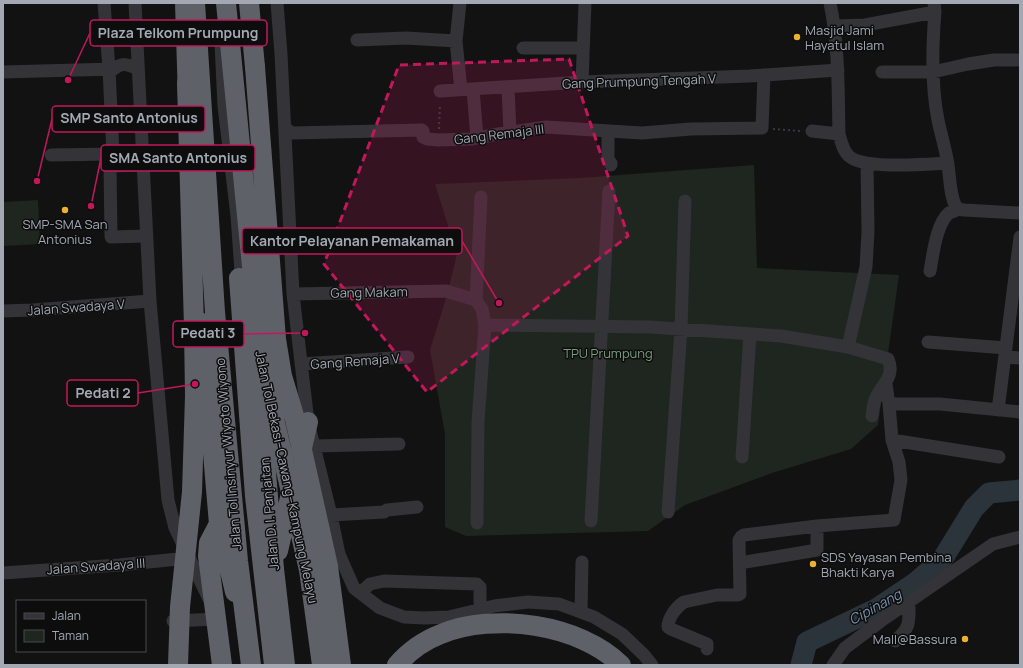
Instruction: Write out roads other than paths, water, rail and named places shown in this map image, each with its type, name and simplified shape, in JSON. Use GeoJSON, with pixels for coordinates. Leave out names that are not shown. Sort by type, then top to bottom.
{"type":"FeatureCollection","features":[{"type":"Feature","properties":{"kind":"highway"},"geometry":{"type":"LineString","coordinates":[[185,3],[189,113],[200,294],[218,515],[219,564],[234,665]]}},
{"type":"Feature","properties":{"kind":"highway"},"geometry":{"type":"LineString","coordinates":[[178,665],[180,606],[192,492],[195,396],[185,3]]}},
{"type":"Feature","properties":{"kind":"highway","name":"Jalan Tol Insinyur Wiyoto Wiyono"},"geometry":{"type":"LineString","coordinates":[[195,3],[215,312],[238,561],[251,665]]}},
{"type":"Feature","properties":{"kind":"highway","name":"Jalan Tol Insinyur Wiyoto Wiyono"},"geometry":{"type":"LineString","coordinates":[[220,3],[255,496],[284,661]]}},
{"type":"Feature","properties":{"kind":"highway","name":"Jalan Tol Bekasi–Cawang–Kampung Melayu"},"geometry":{"type":"LineString","coordinates":[[226,3],[264,375],[309,570],[322,665]]}},
{"type":"Feature","properties":{"kind":"highway","name":"Jalan D. I. Panjaitan"},"geometry":{"type":"LineString","coordinates":[[235,3],[252,295],[274,569],[284,661]]}},
{"type":"Feature","properties":{"kind":"highway"},"geometry":{"type":"LineString","coordinates":[[248,3],[255,67],[276,339],[282,376],[295,419],[328,566],[341,665]]}},
{"type":"Feature","properties":{"kind":"highway"},"geometry":{"type":"LineString","coordinates":[[274,569],[308,422]]}},
{"type":"Feature","properties":{"kind":"highway"},"geometry":{"type":"LineString","coordinates":[[218,515],[209,543],[208,556],[222,665]]}},
{"type":"Feature","properties":{"kind":"highway"},"geometry":{"type":"LineString","coordinates":[[218,515],[236,598],[246,665]]}},
{"type":"Feature","properties":{"kind":"highway"},"geometry":{"type":"LineString","coordinates":[[397,665],[406,654],[441,634],[464,627],[496,623],[528,625],[554,630],[580,638],[600,649],[621,665]]}},
{"type":"Feature","properties":{"kind":"street"},"geometry":{"type":"LineString","coordinates":[[104,3],[111,69],[113,154]]}},
{"type":"Feature","properties":{"kind":"street"},"geometry":{"type":"LineString","coordinates":[[135,3],[136,68],[143,159],[150,301],[168,500],[175,528],[216,616],[171,621]]}},
{"type":"Feature","properties":{"kind":"street"},"geometry":{"type":"LineString","coordinates":[[203,3],[236,477],[240,524],[257,665]]}},
{"type":"Feature","properties":{"kind":"street"},"geometry":{"type":"LineString","coordinates":[[220,3],[224,106],[237,216],[254,423],[274,625],[284,661]]}},
{"type":"Feature","properties":{"kind":"street"},"geometry":{"type":"LineString","coordinates":[[277,3],[288,134],[293,294],[308,422],[339,554],[354,588],[380,608],[404,616],[424,618],[449,616],[494,606],[522,603],[544,602],[559,604],[594,617],[622,634],[644,655],[652,665]]}},
{"type":"Feature","properties":{"kind":"street"},"geometry":{"type":"LineString","coordinates":[[460,3],[456,41],[477,138]]}},
{"type":"Feature","properties":{"kind":"street"},"geometry":{"type":"LineString","coordinates":[[582,82],[585,3]]}},
{"type":"Feature","properties":{"kind":"street"},"geometry":{"type":"LineString","coordinates":[[830,3],[835,26],[838,70],[839,134],[843,146],[849,156],[856,161],[867,164],[885,165],[948,163]]}},
{"type":"Feature","properties":{"kind":"street"},"geometry":{"type":"LineString","coordinates":[[835,26],[865,25],[934,8],[932,39],[933,72],[938,119],[948,163],[953,203],[958,209]]}},
{"type":"Feature","properties":{"kind":"street"},"geometry":{"type":"LineString","coordinates":[[357,40],[406,38],[456,41]]}},
{"type":"Feature","properties":{"kind":"street"},"geometry":{"type":"LineString","coordinates":[[523,48],[583,48]]}},
{"type":"Feature","properties":{"kind":"street"},"geometry":{"type":"LineString","coordinates":[[882,72],[933,72],[987,61],[1020,60]]}},
{"type":"Feature","properties":{"kind":"street"},"geometry":{"type":"LineString","coordinates":[[3,72],[111,69],[118,65],[130,65],[136,68]]}},
{"type":"Feature","properties":{"kind":"street","name":"Gang Prumpung Tengah V"},"geometry":{"type":"LineString","coordinates":[[440,91],[582,82],[764,75],[838,70]]}},
{"type":"Feature","properties":{"kind":"street","name":"Gang Remaja III"},"geometry":{"type":"LineString","coordinates":[[288,134],[422,130],[424,131],[423,137],[438,140],[477,138],[546,127],[642,133],[691,129],[762,128],[764,75]]}},
{"type":"Feature","properties":{"kind":"street"},"geometry":{"type":"LineString","coordinates":[[508,87],[510,132]]}},
{"type":"Feature","properties":{"kind":"street"},"geometry":{"type":"LineString","coordinates":[[608,131],[608,160],[611,163],[611,166]]}},
{"type":"Feature","properties":{"kind":"street"},"geometry":{"type":"LineString","coordinates":[[812,132],[839,134]]}},
{"type":"Feature","properties":{"kind":"street"},"geometry":{"type":"LineString","coordinates":[[51,155],[113,154],[143,159]]}},
{"type":"Feature","properties":{"kind":"street"},"geometry":{"type":"LineString","coordinates":[[143,159],[110,166],[111,237],[147,236]]}},
{"type":"Feature","properties":{"kind":"street"},"geometry":{"type":"LineString","coordinates":[[848,347],[866,266],[868,232],[867,164]]}},
{"type":"Feature","properties":{"kind":"street"},"geometry":{"type":"LineString","coordinates":[[591,521],[609,191]]}},
{"type":"Feature","properties":{"kind":"street"},"geometry":{"type":"LineString","coordinates":[[477,522],[478,422],[485,325],[482,309],[476,300],[481,197]]}},
{"type":"Feature","properties":{"kind":"street"},"geometry":{"type":"LineString","coordinates":[[668,512],[681,329],[685,201]]}},
{"type":"Feature","properties":{"kind":"street"},"geometry":{"type":"LineString","coordinates":[[930,271],[937,237],[942,222],[949,214],[958,209],[1020,213]]}},
{"type":"Feature","properties":{"kind":"street"},"geometry":{"type":"LineString","coordinates":[[998,410],[1006,353],[1016,301],[1020,237]]}},
{"type":"Feature","properties":{"kind":"street","name":"Gang Makam"},"geometry":{"type":"LineString","coordinates":[[293,294],[446,291],[476,300]]}},
{"type":"Feature","properties":{"kind":"street","name":"Jalan Swadaya V"},"geometry":{"type":"LineString","coordinates":[[3,311],[150,301]]}},
{"type":"Feature","properties":{"kind":"street"},"geometry":{"type":"LineString","coordinates":[[485,325],[602,326],[681,329],[781,336],[848,347],[888,359],[890,366],[886,384],[892,440],[900,462],[901,480],[894,520],[817,526],[744,535],[741,537],[740,594],[717,595],[684,602],[679,605],[668,623],[668,627],[671,629],[707,644],[707,649]]}},
{"type":"Feature","properties":{"kind":"street"},"geometry":{"type":"LineString","coordinates":[[742,457],[750,334]]}},
{"type":"Feature","properties":{"kind":"street"},"geometry":{"type":"LineString","coordinates":[[928,342],[1006,353],[1020,358]]}},
{"type":"Feature","properties":{"kind":"street","name":"Gang Remaja V"},"geometry":{"type":"LineString","coordinates":[[301,364],[408,357]]}},
{"type":"Feature","properties":{"kind":"street"},"geometry":{"type":"LineString","coordinates":[[872,416],[875,400],[886,384]]}},
{"type":"Feature","properties":{"kind":"street"},"geometry":{"type":"LineString","coordinates":[[889,404],[940,404],[1020,412]]}},
{"type":"Feature","properties":{"kind":"street"},"geometry":{"type":"LineString","coordinates":[[892,440],[999,457]]}},
{"type":"Feature","properties":{"kind":"street"},"geometry":{"type":"LineString","coordinates":[[314,446],[399,444]]}},
{"type":"Feature","properties":{"kind":"street"},"geometry":{"type":"LineString","coordinates":[[218,515],[236,477]]}},
{"type":"Feature","properties":{"kind":"street"},"geometry":{"type":"LineString","coordinates":[[331,515],[384,512],[387,510],[417,507]]}},
{"type":"Feature","properties":{"kind":"street"},"geometry":{"type":"LineString","coordinates":[[740,563],[817,550],[817,526]]}},
{"type":"Feature","properties":{"kind":"street"},"geometry":{"type":"LineString","coordinates":[[833,665],[845,648],[881,621],[993,544],[1020,537]]}},
{"type":"Feature","properties":{"kind":"street","name":"Jalan Swadaya III"},"geometry":{"type":"LineString","coordinates":[[3,573],[119,565],[188,558]]}},
{"type":"Feature","properties":{"kind":"street"},"geometry":{"type":"LineString","coordinates":[[580,612],[582,562]]}},
{"type":"Feature","properties":{"kind":"street"},"geometry":{"type":"LineString","coordinates":[[360,593],[370,584],[384,581],[477,584],[480,587],[480,609]]}},
{"type":"Feature","properties":{"kind":"street"},"geometry":{"type":"LineString","coordinates":[[895,641],[904,633],[908,626],[909,602]]}},
{"type":"Feature","properties":{"kind":"waterway","name":"Cipinang"},"geometry":{"type":"LineString","coordinates":[[801,665],[807,642],[876,609],[915,583],[942,560],[974,508],[989,493],[1020,490]]}},
{"type":"Feature","properties":{"kind":"place","name":"Masjid Jami Hayatul Islam"},"geometry":{"type":"Point","coordinates":[797,37]}},
{"type":"Feature","properties":{"kind":"place","name":"Plaza Telkom Prumpung"},"geometry":{"type":"Point","coordinates":[68,80]}},
{"type":"Feature","properties":{"kind":"place","name":"SMP Santo Antonius"},"geometry":{"type":"Point","coordinates":[37,181]}},
{"type":"Feature","properties":{"kind":"place","name":"SMA Santo Antonius"},"geometry":{"type":"Point","coordinates":[91,206]}},
{"type":"Feature","properties":{"kind":"place","name":"SMP-SMA San Antonius"},"geometry":{"type":"Point","coordinates":[65,210]}},
{"type":"Feature","properties":{"kind":"place","name":"Kantor Pelayanan Pemakaman"},"geometry":{"type":"Point","coordinates":[499,303]}},
{"type":"Feature","properties":{"kind":"place","name":"Pedati 3"},"geometry":{"type":"Point","coordinates":[305,333]}},
{"type":"Feature","properties":{"kind":"place","name":"Pedati 2"},"geometry":{"type":"Point","coordinates":[195,384]}},
{"type":"Feature","properties":{"kind":"place","name":"SDS Yayasan Pembina Bhakti Karya"},"geometry":{"type":"Point","coordinates":[813,564]}},
{"type":"Feature","properties":{"kind":"place","name":"Mall@Bassura"},"geometry":{"type":"Point","coordinates":[965,639]}},
{"type":"Feature","properties":{"kind":"park label","name":"TPU Prumpung"},"geometry":{"type":"Point","coordinates":[608,353]}}]}
